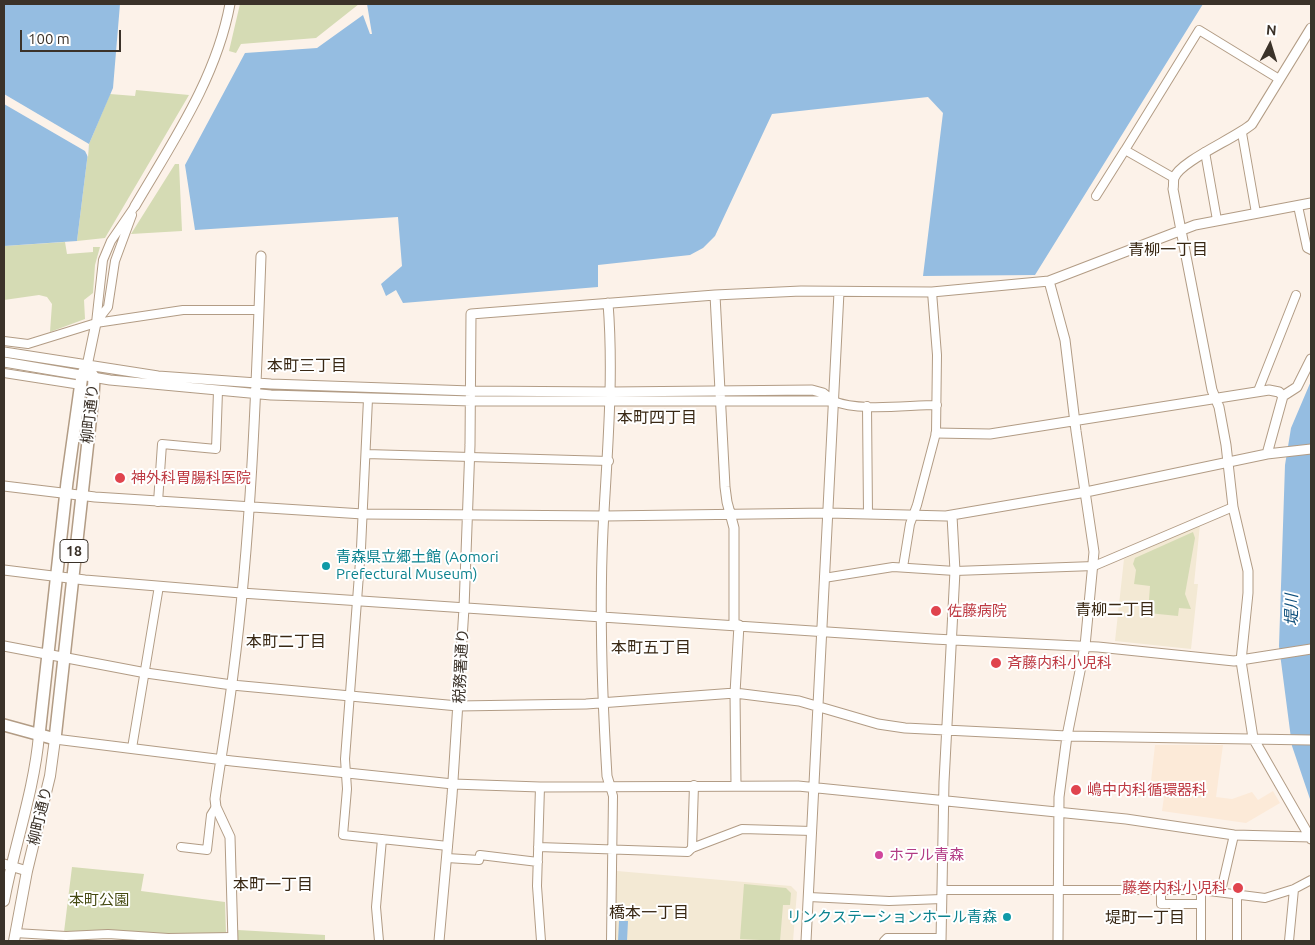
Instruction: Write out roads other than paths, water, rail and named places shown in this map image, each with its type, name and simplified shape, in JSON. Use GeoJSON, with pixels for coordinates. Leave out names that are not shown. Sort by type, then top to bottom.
{"type":"FeatureCollection","features":[{"type":"Feature","properties":{"kind":"main road","name":"柳町通り"},"geometry":{"type":"LineString","coordinates":[[4,902],[7,865],[34,773],[66,494],[83,376],[94,378],[55,738],[50,776],[27,871],[14,937]]}},
{"type":"Feature","properties":{"kind":"main road"},"geometry":{"type":"LineString","coordinates":[[4,725],[55,738]]}},
{"type":"Feature","properties":{"kind":"street"},"geometry":{"type":"LineString","coordinates":[[83,376],[96,322],[103,260],[110,241],[135,206],[202,89],[222,42],[230,4]]}},
{"type":"Feature","properties":{"kind":"street"},"geometry":{"type":"LineString","coordinates":[[1311,28],[1252,124],[1242,133],[1205,152],[1181,169],[1174,178],[1173,189],[1215,398],[1219,407],[1233,507],[1248,581],[1241,661],[1253,738],[1311,837]]}},
{"type":"Feature","properties":{"kind":"street"},"geometry":{"type":"LineString","coordinates":[[1096,196],[1199,30],[1279,79]]}},
{"type":"Feature","properties":{"kind":"street"},"geometry":{"type":"LineString","coordinates":[[1242,133],[1256,212]]}},
{"type":"Feature","properties":{"kind":"street"},"geometry":{"type":"LineString","coordinates":[[1125,150],[1174,178]]}},
{"type":"Feature","properties":{"kind":"street"},"geometry":{"type":"LineString","coordinates":[[1205,152],[1217,220]]}},
{"type":"Feature","properties":{"kind":"street","name":"税務署通り"},"geometry":{"type":"LineString","coordinates":[[439,941],[453,784],[464,608],[471,401],[470,317],[474,312],[715,295],[932,292],[1048,281],[1182,230],[1217,220],[1311,203]]}},
{"type":"Feature","properties":{"kind":"street"},"geometry":{"type":"LineString","coordinates":[[96,322],[108,307],[118,249],[135,206]]}},
{"type":"Feature","properties":{"kind":"street"},"geometry":{"type":"LineString","coordinates":[[1298,206],[1307,248],[1311,250]]}},
{"type":"Feature","properties":{"kind":"street"},"geometry":{"type":"LineString","coordinates":[[14,937],[108,934],[168,940],[233,939],[230,837],[216,807],[215,798],[232,685],[241,593],[256,383],[261,256]]}},
{"type":"Feature","properties":{"kind":"street"},"geometry":{"type":"LineString","coordinates":[[1048,281],[1065,340],[1094,552],[1085,646],[1066,736],[1058,812],[1058,941]]}},
{"type":"Feature","properties":{"kind":"street"},"geometry":{"type":"LineString","coordinates":[[806,941],[839,292]]}},
{"type":"Feature","properties":{"kind":"street"},"geometry":{"type":"LineString","coordinates":[[903,567],[910,524],[936,434],[937,346],[932,292]]}},
{"type":"Feature","properties":{"kind":"street"},"geometry":{"type":"LineString","coordinates":[[715,295],[722,390],[725,486],[734,528],[737,625],[735,694],[736,785]]}},
{"type":"Feature","properties":{"kind":"street"},"geometry":{"type":"LineString","coordinates":[[1258,392],[1296,295]]}},
{"type":"Feature","properties":{"kind":"street"},"geometry":{"type":"LineString","coordinates":[[608,302],[612,392],[605,516],[602,703],[607,776],[613,796],[611,941]]}},
{"type":"Feature","properties":{"kind":"street"},"geometry":{"type":"LineString","coordinates":[[4,341],[28,344],[96,322],[183,310],[259,310]]}},
{"type":"Feature","properties":{"kind":"street"},"geometry":{"type":"LineString","coordinates":[[7,352],[83,376]]}},
{"type":"Feature","properties":{"kind":"street"},"geometry":{"type":"LineString","coordinates":[[1267,454],[1283,396],[1298,387],[1311,359]]}},
{"type":"Feature","properties":{"kind":"street"},"geometry":{"type":"LineString","coordinates":[[6,363],[83,376]]}},
{"type":"Feature","properties":{"kind":"street"},"geometry":{"type":"LineString","coordinates":[[4,373],[158,376],[256,383],[471,391],[818,390],[833,401],[843,405],[937,405]]}},
{"type":"Feature","properties":{"kind":"street"},"geometry":{"type":"LineString","coordinates":[[94,378],[218,392],[368,399],[611,402],[833,401]]}},
{"type":"Feature","properties":{"kind":"street"},"geometry":{"type":"LineString","coordinates":[[936,434],[990,434],[1274,390],[1283,396]]}},
{"type":"Feature","properties":{"kind":"street"},"geometry":{"type":"LineString","coordinates":[[158,502],[162,444],[216,449],[218,392]]}},
{"type":"Feature","properties":{"kind":"street"},"geometry":{"type":"LineString","coordinates":[[368,399],[358,601],[345,759],[347,790],[343,835],[448,846]]}},
{"type":"Feature","properties":{"kind":"street"},"geometry":{"type":"LineString","coordinates":[[867,406],[868,514]]}},
{"type":"Feature","properties":{"kind":"street"},"geometry":{"type":"LineString","coordinates":[[4,486],[80,496],[363,514],[605,516],[828,513],[952,516],[1086,492],[1267,454],[1311,450]]}},
{"type":"Feature","properties":{"kind":"street"},"geometry":{"type":"LineString","coordinates":[[366,454],[609,461]]}},
{"type":"Feature","properties":{"kind":"street"},"geometry":{"type":"LineString","coordinates":[[824,578],[903,567],[955,571],[1094,566],[1233,507]]}},
{"type":"Feature","properties":{"kind":"street"},"geometry":{"type":"LineString","coordinates":[[884,941],[887,938],[941,940],[950,640],[955,571],[952,516]]}},
{"type":"Feature","properties":{"kind":"street"},"geometry":{"type":"LineString","coordinates":[[4,570],[71,579],[241,593],[950,640],[1085,646],[1241,661],[1311,649]]}},
{"type":"Feature","properties":{"kind":"street"},"geometry":{"type":"LineString","coordinates":[[132,748],[159,586]]}},
{"type":"Feature","properties":{"kind":"street"},"geometry":{"type":"LineString","coordinates":[[4,646],[146,673],[232,685],[458,706],[602,703],[735,694],[817,706],[878,724],[947,730],[1066,736],[1311,740]]}},
{"type":"Feature","properties":{"kind":"street"},"geometry":{"type":"LineString","coordinates":[[55,738],[221,760],[453,784],[540,787],[736,785],[815,788],[1152,822],[1234,836],[1311,837]]}},
{"type":"Feature","properties":{"kind":"street"},"geometry":{"type":"LineString","coordinates":[[692,848],[694,785]]}},
{"type":"Feature","properties":{"kind":"street"},"geometry":{"type":"LineString","coordinates":[[540,787],[538,862],[541,941]]}},
{"type":"Feature","properties":{"kind":"street"},"geometry":{"type":"LineString","coordinates":[[182,847],[207,850],[211,815],[216,807]]}},
{"type":"Feature","properties":{"kind":"street"},"geometry":{"type":"LineString","coordinates":[[538,847],[688,852],[692,848],[742,829],[812,831]]}},
{"type":"Feature","properties":{"kind":"street"},"geometry":{"type":"LineString","coordinates":[[1221,891],[1234,836]]}},
{"type":"Feature","properties":{"kind":"street"},"geometry":{"type":"LineString","coordinates":[[379,941],[376,907],[382,839]]}},
{"type":"Feature","properties":{"kind":"street"},"geometry":{"type":"LineString","coordinates":[[447,858],[479,860],[480,854],[538,862]]}},
{"type":"Feature","properties":{"kind":"street"},"geometry":{"type":"LineString","coordinates":[[7,865],[27,871]]}},
{"type":"Feature","properties":{"kind":"street"},"geometry":{"type":"LineString","coordinates":[[808,897],[889,901],[942,895],[1058,890],[1201,890],[1265,898],[1294,889],[1311,880]]}},
{"type":"Feature","properties":{"kind":"street"},"geometry":{"type":"LineString","coordinates":[[1288,941],[1294,889]]}},
{"type":"Feature","properties":{"kind":"street"},"geometry":{"type":"LineString","coordinates":[[1161,890],[1161,904],[1201,904]]}},
{"type":"Feature","properties":{"kind":"street"},"geometry":{"type":"LineString","coordinates":[[1201,890],[1201,941]]}},
{"type":"Feature","properties":{"kind":"street"},"geometry":{"type":"LineString","coordinates":[[1237,895],[1237,941]]}},
{"type":"Feature","properties":{"kind":"water"},"geometry":{"type":"Polygon","coordinates":[[[4,4],[120,4],[113,88],[89,144],[77,241],[4,246],[4,4]]]}},
{"type":"Feature","properties":{"kind":"water"},"geometry":{"type":"Polygon","coordinates":[[[367,4],[1203,4],[1035,275],[923,276],[943,113],[928,97],[772,114],[715,236],[703,248],[690,255],[598,265],[598,287],[403,303],[396,290],[386,296],[381,284],[402,266],[398,217],[195,230],[185,165],[245,53],[317,48],[363,15],[370,34],[372,34],[367,4]]]}},
{"type":"Feature","properties":{"kind":"water","name":"堤川"},"geometry":{"type":"Polygon","coordinates":[[[1311,381],[1311,802],[1292,746],[1279,646],[1285,465],[1291,428],[1311,381]]]}},
{"type":"Feature","properties":{"kind":"water"},"geometry":{"type":"Polygon","coordinates":[[[619,921],[628,921],[627,941],[618,941],[619,921]]]}},
{"type":"Feature","properties":{"kind":"place","name":"神外科胃腸科医院"},"geometry":{"type":"Point","coordinates":[120,478]}},
{"type":"Feature","properties":{"kind":"place","name":"青森県立郷土館 (Aomori Prefectural Museum)"},"geometry":{"type":"Point","coordinates":[326,566]}},
{"type":"Feature","properties":{"kind":"place","name":"佐藤病院"},"geometry":{"type":"Point","coordinates":[936,611]}},
{"type":"Feature","properties":{"kind":"place","name":"斉藤内科小児科"},"geometry":{"type":"Point","coordinates":[996,663]}},
{"type":"Feature","properties":{"kind":"place","name":"嶋中内科循環器科"},"geometry":{"type":"Point","coordinates":[1076,790]}},
{"type":"Feature","properties":{"kind":"place","name":"ホテル青森"},"geometry":{"type":"Point","coordinates":[879,855]}},
{"type":"Feature","properties":{"kind":"place","name":"藤巻内科小児科"},"geometry":{"type":"Point","coordinates":[1238,888]}},
{"type":"Feature","properties":{"kind":"place","name":"リンクステーションホール青森"},"geometry":{"type":"Point","coordinates":[1007,917]}},
{"type":"Feature","properties":{"kind":"district","name":"青柳一丁目"},"geometry":{"type":"Point","coordinates":[1168,250]}},
{"type":"Feature","properties":{"kind":"district","name":"本町三丁目"},"geometry":{"type":"Point","coordinates":[307,366]}},
{"type":"Feature","properties":{"kind":"district","name":"本町四丁目"},"geometry":{"type":"Point","coordinates":[657,418]}},
{"type":"Feature","properties":{"kind":"district","name":"青柳二丁目"},"geometry":{"type":"Point","coordinates":[1115,610]}},
{"type":"Feature","properties":{"kind":"district","name":"本町二丁目"},"geometry":{"type":"Point","coordinates":[286,642]}},
{"type":"Feature","properties":{"kind":"district","name":"本町五丁目"},"geometry":{"type":"Point","coordinates":[651,648]}},
{"type":"Feature","properties":{"kind":"district","name":"本町一丁目"},"geometry":{"type":"Point","coordinates":[273,885]}},
{"type":"Feature","properties":{"kind":"district","name":"橋本一丁目"},"geometry":{"type":"Point","coordinates":[649,913]}},
{"type":"Feature","properties":{"kind":"district","name":"堤町一丁目"},"geometry":{"type":"Point","coordinates":[1145,918]}},
{"type":"Feature","properties":{"kind":"park label","name":"本町公園"},"geometry":{"type":"Point","coordinates":[99,900]}}]}
